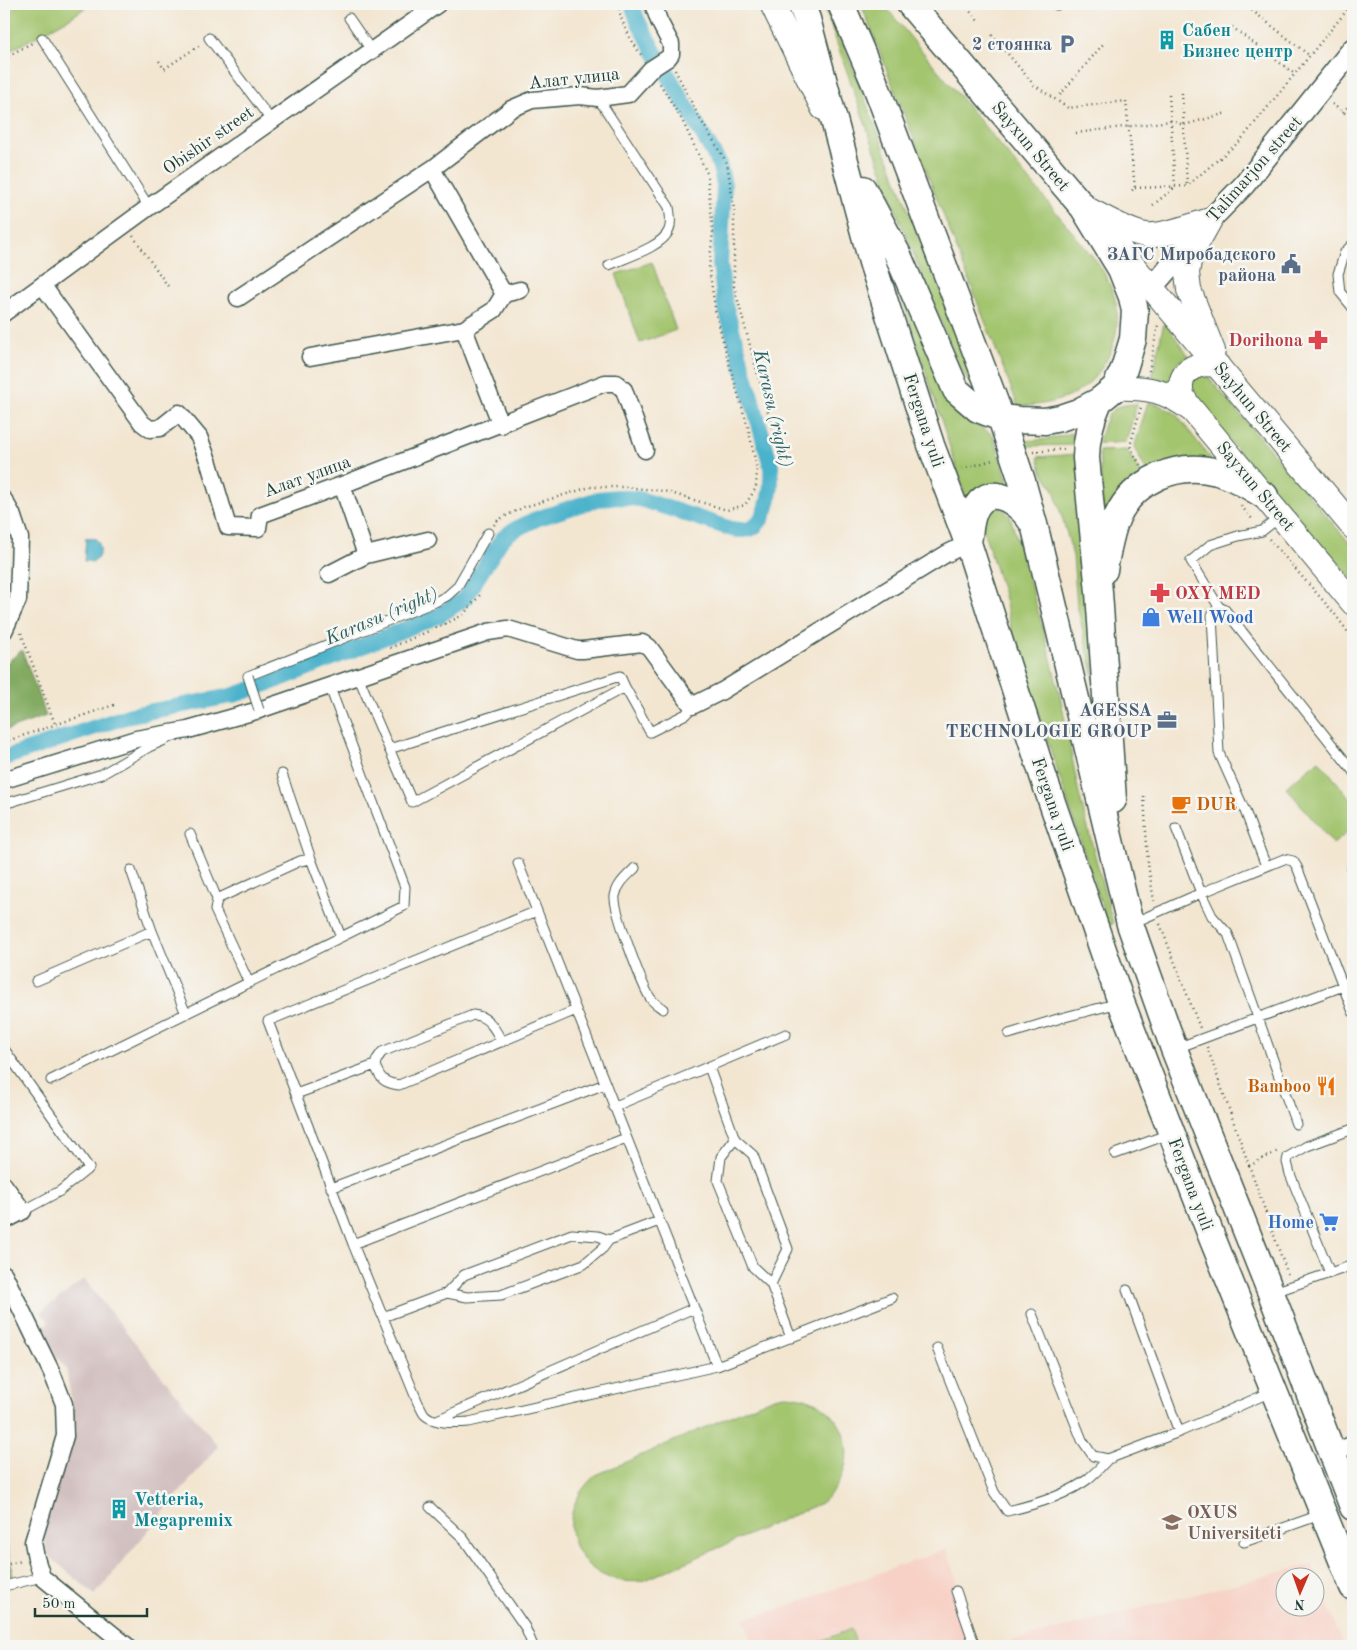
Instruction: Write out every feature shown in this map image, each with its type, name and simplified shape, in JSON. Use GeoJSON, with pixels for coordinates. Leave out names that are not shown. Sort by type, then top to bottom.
{"type":"FeatureCollection","features":[{"type":"Feature","properties":{"kind":"main road"},"geometry":{"type":"LineString","coordinates":[[772,4],[840,144],[897,253],[956,390],[978,409],[1001,418],[1038,421],[1078,412],[1107,394]]}},
{"type":"Feature","properties":{"kind":"main road","name":"Fergana yuli"},"geometry":{"type":"LineString","coordinates":[[801,4],[807,19],[872,262],[931,445],[968,543],[1045,782],[1121,1002],[1353,1587]]}},
{"type":"Feature","properties":{"kind":"main road","name":"Fergana yuli"},"geometry":{"type":"LineString","coordinates":[[841,4],[876,86],[1001,418],[1022,481],[1130,924],[1174,1049],[1282,1290],[1343,1449],[1353,1507]]}},
{"type":"Feature","properties":{"kind":"main road","name":"Sayxun Street"},"geometry":{"type":"LineString","coordinates":[[910,4],[1152,287]]}},
{"type":"Feature","properties":{"kind":"main road"},"geometry":{"type":"LineString","coordinates":[[1083,207],[1135,232],[1146,235],[1157,235],[1210,220]]}},
{"type":"Feature","properties":{"kind":"main road"},"geometry":{"type":"LineString","coordinates":[[1083,207],[1127,282],[1135,311],[1135,326]]}},
{"type":"Feature","properties":{"kind":"main road"},"geometry":{"type":"LineString","coordinates":[[1210,220],[1190,256],[1187,273],[1189,290],[1218,366]]}},
{"type":"Feature","properties":{"kind":"main road"},"geometry":{"type":"LineString","coordinates":[[1118,877],[1099,592],[1086,448],[1090,424],[1128,359],[1135,326],[1152,287]]}},
{"type":"Feature","properties":{"kind":"main road","name":"Sayhun Street"},"geometry":{"type":"LineString","coordinates":[[1152,287],[1353,527]]}},
{"type":"Feature","properties":{"kind":"main road"},"geometry":{"type":"LineString","coordinates":[[1192,411],[1181,392],[1181,384],[1185,375],[1191,368],[1199,365],[1218,366]]}},
{"type":"Feature","properties":{"kind":"main road","name":"Sayxun Street"},"geometry":{"type":"LineString","coordinates":[[1107,394],[1138,388],[1162,392],[1173,396],[1192,411],[1353,603]]}},
{"type":"Feature","properties":{"kind":"main road"},"geometry":{"type":"LineString","coordinates":[[1099,592],[1117,518],[1127,501],[1148,480],[1180,470],[1199,469],[1214,471],[1238,480],[1264,496]]}},
{"type":"Feature","properties":{"kind":"main road"},"geometry":{"type":"LineString","coordinates":[[968,543],[977,506],[991,496],[1005,498],[1016,504],[1027,514],[1035,528]]}},
{"type":"Feature","properties":{"kind":"street","name":"Obishir street"},"geometry":{"type":"LineString","coordinates":[[4,313],[271,120],[438,4]]}},
{"type":"Feature","properties":{"kind":"street"},"geometry":{"type":"LineString","coordinates":[[653,4],[659,22],[671,44],[671,54],[668,58]]}},
{"type":"Feature","properties":{"kind":"street","name":"Talimarjon street"},"geometry":{"type":"LineString","coordinates":[[1152,287],[1210,220],[1244,185],[1353,49]]}},
{"type":"Feature","properties":{"kind":"street","name":"Алат улица"},"geometry":{"type":"LineString","coordinates":[[238,298],[432,169],[511,109],[532,100],[580,96],[598,98],[628,94],[651,69],[668,58]]}},
{"type":"Feature","properties":{"kind":"street"},"geometry":{"type":"LineString","coordinates":[[432,169],[504,294]]}},
{"type":"Feature","properties":{"kind":"street","name":"Алат улица"},"geometry":{"type":"LineString","coordinates":[[43,286],[142,423],[150,428],[160,428],[179,413],[199,437],[209,463],[228,527],[258,528],[260,515],[605,384],[616,383],[624,390],[645,450]]}},
{"type":"Feature","properties":{"kind":"street"},"geometry":{"type":"LineString","coordinates":[[310,357],[464,328],[494,310],[504,294],[520,290]]}},
{"type":"Feature","properties":{"kind":"street"},"geometry":{"type":"LineString","coordinates":[[464,328],[500,424]]}},
{"type":"Feature","properties":{"kind":"street"},"geometry":{"type":"LineString","coordinates":[[342,485],[366,555]]}},
{"type":"Feature","properties":{"kind":"street"},"geometry":{"type":"LineString","coordinates":[[4,500],[12,514],[20,538],[18,600],[5,629]]}},
{"type":"Feature","properties":{"kind":"street"},"geometry":{"type":"LineString","coordinates":[[329,574],[366,555],[428,540]]}},
{"type":"Feature","properties":{"kind":"street"},"geometry":{"type":"LineString","coordinates":[[4,780],[136,740],[188,730],[259,710],[488,632],[508,629],[577,650],[642,643],[649,647],[692,706],[722,691],[938,559],[968,543]]}},
{"type":"Feature","properties":{"kind":"street"},"geometry":{"type":"LineString","coordinates":[[4,1185],[23,1211],[4,1221]]}},
{"type":"Feature","properties":{"kind":"street"},"geometry":{"type":"LineString","coordinates":[[4,1274],[52,1373],[64,1404],[65,1436],[33,1542],[42,1577],[127,1646]]}},
{"type":"Feature","properties":{"kind":"lane"},"geometry":{"type":"LineString","coordinates":[[349,18],[371,50]]}},
{"type":"Feature","properties":{"kind":"lane"},"geometry":{"type":"LineString","coordinates":[[42,38],[149,207]]}},
{"type":"Feature","properties":{"kind":"lane"},"geometry":{"type":"LineString","coordinates":[[209,38],[271,120]]}},
{"type":"Feature","properties":{"kind":"lane"},"geometry":{"type":"LineString","coordinates":[[598,98],[669,207],[671,219],[668,232],[656,244],[609,265]]}},
{"type":"Feature","properties":{"kind":"lane"},"geometry":{"type":"LineString","coordinates":[[1353,244],[1345,252],[1338,274],[1340,292],[1353,308]]}},
{"type":"Feature","properties":{"kind":"lane"},"geometry":{"type":"LineString","coordinates":[[1281,516],[1262,531],[1210,545],[1191,561],[1219,607],[1225,610],[1353,771]]}},
{"type":"Feature","properties":{"kind":"lane"},"geometry":{"type":"LineString","coordinates":[[259,710],[248,676],[447,596],[457,588],[488,533]]}},
{"type":"Feature","properties":{"kind":"lane"},"geometry":{"type":"LineString","coordinates":[[1219,607],[1212,615],[1219,753],[1246,811],[1266,866]]}},
{"type":"Feature","properties":{"kind":"lane"},"geometry":{"type":"LineString","coordinates":[[358,676],[412,802],[625,687]]}},
{"type":"Feature","properties":{"kind":"lane"},"geometry":{"type":"LineString","coordinates":[[389,749],[620,676],[650,732],[686,714],[692,706]]}},
{"type":"Feature","properties":{"kind":"lane"},"geometry":{"type":"LineString","coordinates":[[51,1080],[404,906],[405,887],[329,686]]}},
{"type":"Feature","properties":{"kind":"lane"},"geometry":{"type":"LineString","coordinates":[[4,804],[102,774],[149,747],[188,730]]}},
{"type":"Feature","properties":{"kind":"lane"},"geometry":{"type":"LineString","coordinates":[[282,774],[311,859],[341,937]]}},
{"type":"Feature","properties":{"kind":"lane"},"geometry":{"type":"LineString","coordinates":[[1176,828],[1212,916],[1228,934],[1296,1124]]}},
{"type":"Feature","properties":{"kind":"lane"},"geometry":{"type":"LineString","coordinates":[[190,834],[217,899],[215,910],[249,983]]}},
{"type":"Feature","properties":{"kind":"lane"},"geometry":{"type":"LineString","coordinates":[[1353,856],[1353,871]]}},
{"type":"Feature","properties":{"kind":"lane"},"geometry":{"type":"LineString","coordinates":[[1130,924],[1284,858],[1293,861],[1297,866],[1353,1012]]}},
{"type":"Feature","properties":{"kind":"lane"},"geometry":{"type":"LineString","coordinates":[[217,899],[300,861],[311,859]]}},
{"type":"Feature","properties":{"kind":"lane"},"geometry":{"type":"LineString","coordinates":[[518,862],[613,1107],[717,1366]]}},
{"type":"Feature","properties":{"kind":"lane"},"geometry":{"type":"LineString","coordinates":[[634,868],[619,885],[614,898],[621,926],[644,984],[651,999],[663,1009]]}},
{"type":"Feature","properties":{"kind":"lane"},"geometry":{"type":"LineString","coordinates":[[132,870],[152,931],[186,1014]]}},
{"type":"Feature","properties":{"kind":"lane"},"geometry":{"type":"LineString","coordinates":[[537,911],[268,1020],[353,1244],[418,1403],[425,1415],[437,1420],[457,1423],[469,1422],[717,1366],[892,1298]]}},
{"type":"Feature","properties":{"kind":"lane"},"geometry":{"type":"LineString","coordinates":[[36,981],[152,931]]}},
{"type":"Feature","properties":{"kind":"lane"},"geometry":{"type":"LineString","coordinates":[[1174,1049],[1343,986]]}},
{"type":"Feature","properties":{"kind":"lane"},"geometry":{"type":"LineString","coordinates":[[1009,1034],[1121,1002]]}},
{"type":"Feature","properties":{"kind":"lane"},"geometry":{"type":"LineString","coordinates":[[502,1042],[486,1019],[473,1015],[382,1052],[377,1058],[375,1065],[379,1076],[390,1084],[399,1085],[502,1042],[576,1010]]}},
{"type":"Feature","properties":{"kind":"lane"},"geometry":{"type":"LineString","coordinates":[[613,1107],[786,1034]]}},
{"type":"Feature","properties":{"kind":"lane"},"geometry":{"type":"LineString","coordinates":[[4,1049],[89,1168],[60,1191],[23,1211]]}},
{"type":"Feature","properties":{"kind":"lane"},"geometry":{"type":"LineString","coordinates":[[296,1094],[375,1065]]}},
{"type":"Feature","properties":{"kind":"lane"},"geometry":{"type":"LineString","coordinates":[[709,1067],[735,1138],[753,1155],[788,1249],[771,1284]]}},
{"type":"Feature","properties":{"kind":"lane"},"geometry":{"type":"LineString","coordinates":[[332,1188],[604,1084]]}},
{"type":"Feature","properties":{"kind":"lane"},"geometry":{"type":"LineString","coordinates":[[1330,1273],[1290,1174],[1287,1162],[1288,1157],[1294,1152],[1353,1129]]}},
{"type":"Feature","properties":{"kind":"lane"},"geometry":{"type":"LineString","coordinates":[[1115,1154],[1172,1134]]}},
{"type":"Feature","properties":{"kind":"lane"},"geometry":{"type":"LineString","coordinates":[[353,1244],[626,1138]]}},
{"type":"Feature","properties":{"kind":"lane"},"geometry":{"type":"LineString","coordinates":[[735,1138],[721,1157],[718,1181],[753,1267],[771,1284],[791,1338]]}},
{"type":"Feature","properties":{"kind":"lane"},"geometry":{"type":"LineString","coordinates":[[447,1293],[467,1297],[501,1295],[584,1264],[603,1248],[609,1240],[659,1221]]}},
{"type":"Feature","properties":{"kind":"lane"},"geometry":{"type":"LineString","coordinates":[[383,1318],[447,1293],[464,1275],[572,1234],[598,1236],[609,1240]]}},
{"type":"Feature","properties":{"kind":"lane"},"geometry":{"type":"LineString","coordinates":[[1282,1290],[1353,1265]]}},
{"type":"Feature","properties":{"kind":"lane"},"geometry":{"type":"LineString","coordinates":[[1126,1290],[1179,1432]]}},
{"type":"Feature","properties":{"kind":"lane"},"geometry":{"type":"LineString","coordinates":[[437,1420],[694,1308]]}},
{"type":"Feature","properties":{"kind":"lane"},"geometry":{"type":"LineString","coordinates":[[1032,1314],[1082,1440],[1093,1456],[1108,1459]]}},
{"type":"Feature","properties":{"kind":"lane"},"geometry":{"type":"LineString","coordinates":[[937,1348],[994,1492],[1007,1511],[1063,1494],[1088,1479],[1108,1459],[1179,1432],[1274,1391]]}},
{"type":"Feature","properties":{"kind":"lane"},"geometry":{"type":"LineString","coordinates":[[430,1507],[463,1538],[526,1627],[533,1646]]}},
{"type":"Feature","properties":{"kind":"lane"},"geometry":{"type":"LineString","coordinates":[[1244,1542],[1323,1514]]}},
{"type":"Feature","properties":{"kind":"lane"},"geometry":{"type":"LineString","coordinates":[[4,1586],[42,1577]]}},
{"type":"Feature","properties":{"kind":"lane"},"geometry":{"type":"LineString","coordinates":[[956,1591],[975,1646]]}},
{"type":"Feature","properties":{"kind":"path"},"geometry":{"type":"LineString","coordinates":[[488,533],[498,520],[524,507],[590,487],[625,487],[664,491],[727,510],[745,504],[756,488],[757,469],[748,427],[716,314],[709,268],[713,230],[707,173],[682,120],[651,69],[633,44],[620,14],[618,4]]}},
{"type":"Feature","properties":{"kind":"path"},"geometry":{"type":"LineString","coordinates":[[737,4],[739,8],[753,4]]}},
{"type":"Feature","properties":{"kind":"path"},"geometry":{"type":"LineString","coordinates":[[964,4],[979,22]]}},
{"type":"Feature","properties":{"kind":"path"},"geometry":{"type":"LineString","coordinates":[[1244,4],[1310,56]]}},
{"type":"Feature","properties":{"kind":"path"},"geometry":{"type":"LineString","coordinates":[[1130,192],[1135,188],[1187,186],[1240,142],[1352,4]]}},
{"type":"Feature","properties":{"kind":"path"},"geometry":{"type":"LineString","coordinates":[[1232,27],[1295,74]]}},
{"type":"Feature","properties":{"kind":"path"},"geometry":{"type":"LineString","coordinates":[[992,35],[1034,84],[1068,108],[1126,101],[1135,188]]}},
{"type":"Feature","properties":{"kind":"path"},"geometry":{"type":"LineString","coordinates":[[4,58],[42,38]]}},
{"type":"Feature","properties":{"kind":"path"},"geometry":{"type":"LineString","coordinates":[[159,61],[164,69],[209,38]]}},
{"type":"Feature","properties":{"kind":"path"},"geometry":{"type":"LineString","coordinates":[[1060,96],[1104,44]]}},
{"type":"Feature","properties":{"kind":"path"},"geometry":{"type":"LineString","coordinates":[[668,58],[699,117],[727,163],[734,209],[734,286],[773,431]]}},
{"type":"Feature","properties":{"kind":"path"},"geometry":{"type":"LineString","coordinates":[[1182,93],[1187,186]]}},
{"type":"Feature","properties":{"kind":"path"},"geometry":{"type":"LineString","coordinates":[[1169,94],[1175,187]]}},
{"type":"Feature","properties":{"kind":"path"},"geometry":{"type":"LineString","coordinates":[[1317,94],[1353,119]]}},
{"type":"Feature","properties":{"kind":"path"},"geometry":{"type":"LineString","coordinates":[[1343,112],[1353,101]]}},
{"type":"Feature","properties":{"kind":"path"},"geometry":{"type":"LineString","coordinates":[[1076,134],[1171,121],[1184,124],[1227,113]]}},
{"type":"Feature","properties":{"kind":"path"},"geometry":{"type":"LineString","coordinates":[[1153,205],[1175,187]]}},
{"type":"Feature","properties":{"kind":"path"},"geometry":{"type":"LineString","coordinates":[[125,225],[170,289]]}},
{"type":"Feature","properties":{"kind":"path"},"geometry":{"type":"LineString","coordinates":[[1141,467],[1130,446],[1143,398]]}},
{"type":"Feature","properties":{"kind":"path"},"geometry":{"type":"LineString","coordinates":[[1030,452],[1086,448]]}},
{"type":"Feature","properties":{"kind":"path"},"geometry":{"type":"LineString","coordinates":[[956,472],[1000,457]]}},
{"type":"Feature","properties":{"kind":"path"},"geometry":{"type":"LineString","coordinates":[[1236,500],[1334,613],[1353,639]]}},
{"type":"Feature","properties":{"kind":"path"},"geometry":{"type":"LineString","coordinates":[[5,629],[21,634],[55,725]]}},
{"type":"Feature","properties":{"kind":"path"},"geometry":{"type":"LineString","coordinates":[[4,742],[114,705]]}},
{"type":"Feature","properties":{"kind":"path"},"geometry":{"type":"LineString","coordinates":[[1144,796],[1152,896],[1204,1038],[1282,1290]]}},
{"type":"Feature","properties":{"kind":"shaded area"},"geometry":{"type":"Polygon","coordinates":[[[84,1279],[218,1446],[95,1595],[48,1555],[44,1538],[46,1513],[76,1430],[66,1368],[36,1333],[49,1322],[41,1312],[84,1279]]]}},
{"type":"Feature","properties":{"kind":"shaded area"},"geometry":{"type":"Polygon","coordinates":[[[947,1549],[978,1646],[754,1646],[744,1618],[761,1615],[947,1549]]]}},
{"type":"Feature","properties":{"kind":"shaded area"},"geometry":{"type":"Polygon","coordinates":[[[1312,1564],[1314,1568],[1296,1568],[1312,1564]]]}},
{"type":"Feature","properties":{"kind":"shaded area"},"geometry":{"type":"Polygon","coordinates":[[[1274,1574],[1274,1618],[1324,1618],[1324,1595],[1344,1646],[993,1646],[1274,1574]]]}},
{"type":"Feature","properties":{"kind":"green space"},"geometry":{"type":"Polygon","coordinates":[[[4,4],[91,4],[70,18],[4,54],[4,4]]]}},
{"type":"Feature","properties":{"kind":"green space"},"geometry":{"type":"Polygon","coordinates":[[[823,4],[827,4],[980,390],[968,381],[960,368],[898,216],[823,4]]]}},
{"type":"Feature","properties":{"kind":"green space"},"geometry":{"type":"Polygon","coordinates":[[[861,4],[883,4],[1104,272],[1115,299],[1117,327],[1114,341],[1102,368],[1093,379],[1070,396],[1044,404],[1018,406],[861,4]]]}},
{"type":"Feature","properties":{"kind":"green space"},"geometry":{"type":"Polygon","coordinates":[[[652,262],[676,330],[640,343],[616,274],[652,262]]]}},
{"type":"Feature","properties":{"kind":"green space"},"geometry":{"type":"Polygon","coordinates":[[[891,263],[955,406],[973,423],[993,435],[1011,491],[968,504],[891,263]]]}},
{"type":"Feature","properties":{"kind":"green space"},"geometry":{"type":"Polygon","coordinates":[[[1164,322],[1189,356],[1177,363],[1171,381],[1152,378],[1164,322]]]}},
{"type":"Feature","properties":{"kind":"green space"},"geometry":{"type":"Polygon","coordinates":[[[1204,375],[1208,377],[1353,547],[1353,580],[1187,393],[1189,380],[1204,375]]]}},
{"type":"Feature","properties":{"kind":"green space"},"geometry":{"type":"Polygon","coordinates":[[[1148,402],[1175,413],[1215,464],[1149,475],[1134,448],[1148,402]]]}},
{"type":"Feature","properties":{"kind":"green space"},"geometry":{"type":"Polygon","coordinates":[[[1137,404],[1126,442],[1098,444],[1106,420],[1113,410],[1137,404]]]}},
{"type":"Feature","properties":{"kind":"green space"},"geometry":{"type":"Polygon","coordinates":[[[1072,433],[1073,445],[1026,446],[1025,441],[1049,439],[1072,433]]]}},
{"type":"Feature","properties":{"kind":"green space"},"geometry":{"type":"Polygon","coordinates":[[[1127,450],[1144,479],[1104,527],[1099,451],[1127,450]]]}},
{"type":"Feature","properties":{"kind":"green space"},"geometry":{"type":"Polygon","coordinates":[[[1077,454],[1096,687],[1077,605],[1073,556],[1054,490],[1042,471],[1038,457],[1077,454]]]}},
{"type":"Feature","properties":{"kind":"green space"},"geometry":{"type":"Polygon","coordinates":[[[991,506],[999,506],[1010,516],[1041,621],[1062,705],[1079,794],[1113,924],[1108,925],[1012,632],[1004,595],[981,522],[991,506]]]}},
{"type":"Feature","properties":{"kind":"green space"},"geometry":{"type":"Polygon","coordinates":[[[22,650],[46,716],[4,731],[4,665],[22,650]]]}},
{"type":"Feature","properties":{"kind":"green space"},"geometry":{"type":"Polygon","coordinates":[[[1319,760],[1353,802],[1353,828],[1333,844],[1286,787],[1319,760]]]}},
{"type":"Feature","properties":{"kind":"green space"},"geometry":{"type":"Polygon","coordinates":[[[784,1395],[805,1398],[823,1407],[836,1419],[844,1435],[847,1452],[844,1470],[836,1487],[821,1503],[643,1581],[620,1581],[601,1574],[586,1562],[576,1547],[571,1530],[573,1511],[581,1492],[596,1475],[774,1397],[784,1395]]]}},
{"type":"Feature","properties":{"kind":"green space"},"geometry":{"type":"Polygon","coordinates":[[[4,1530],[14,1581],[4,1583],[4,1530]]]}},
{"type":"Feature","properties":{"kind":"green space"},"geometry":{"type":"Polygon","coordinates":[[[851,1629],[857,1646],[809,1646],[851,1629]]]}},
{"type":"Feature","properties":{"kind":"water"},"geometry":{"type":"Polygon","coordinates":[[[86,538],[96,539],[99,545],[100,553],[94,562],[84,561],[86,538]]]}},
{"type":"Feature","properties":{"kind":"waterway","name":"Karasu (right)"},"geometry":{"type":"LineString","coordinates":[[4,758],[131,715],[231,696],[270,683],[440,615],[464,599],[502,539],[512,531],[536,519],[598,499],[618,497],[640,499],[742,530],[752,528],[763,517],[769,500],[771,466],[725,305],[720,264],[724,185],[719,163],[653,49],[637,19],[632,4]]}},
{"type":"Feature","properties":{"kind":"place","name":"Сабен Бизнес центр"},"geometry":{"type":"Point","coordinates":[1167,40]}},
{"type":"Feature","properties":{"kind":"place","name":"2 стоянка"},"geometry":{"type":"Point","coordinates":[1067,44]}},
{"type":"Feature","properties":{"kind":"place","name":"ЗАГС Миробадского района"},"geometry":{"type":"Point","coordinates":[1291,264]}},
{"type":"Feature","properties":{"kind":"place","name":"Dorihona"},"geometry":{"type":"Point","coordinates":[1318,340]}},
{"type":"Feature","properties":{"kind":"place","name":"OXY MED"},"geometry":{"type":"Point","coordinates":[1160,593]}},
{"type":"Feature","properties":{"kind":"place","name":"Well Wood"},"geometry":{"type":"Point","coordinates":[1151,617]}},
{"type":"Feature","properties":{"kind":"place","name":"AGESSA TECHNOLOGIE GROUP"},"geometry":{"type":"Point","coordinates":[1167,720]}},
{"type":"Feature","properties":{"kind":"place","name":"DUR"},"geometry":{"type":"Point","coordinates":[1181,804]}},
{"type":"Feature","properties":{"kind":"place","name":"Bamboo"},"geometry":{"type":"Point","coordinates":[1326,1086]}},
{"type":"Feature","properties":{"kind":"place","name":"Home"},"geometry":{"type":"Point","coordinates":[1329,1222]}},
{"type":"Feature","properties":{"kind":"place","name":"Vetteria, Megapremix"},"geometry":{"type":"Point","coordinates":[119,1509]}},
{"type":"Feature","properties":{"kind":"place","name":"OXUS Universiteti"},"geometry":{"type":"Point","coordinates":[1172,1522]}}]}
